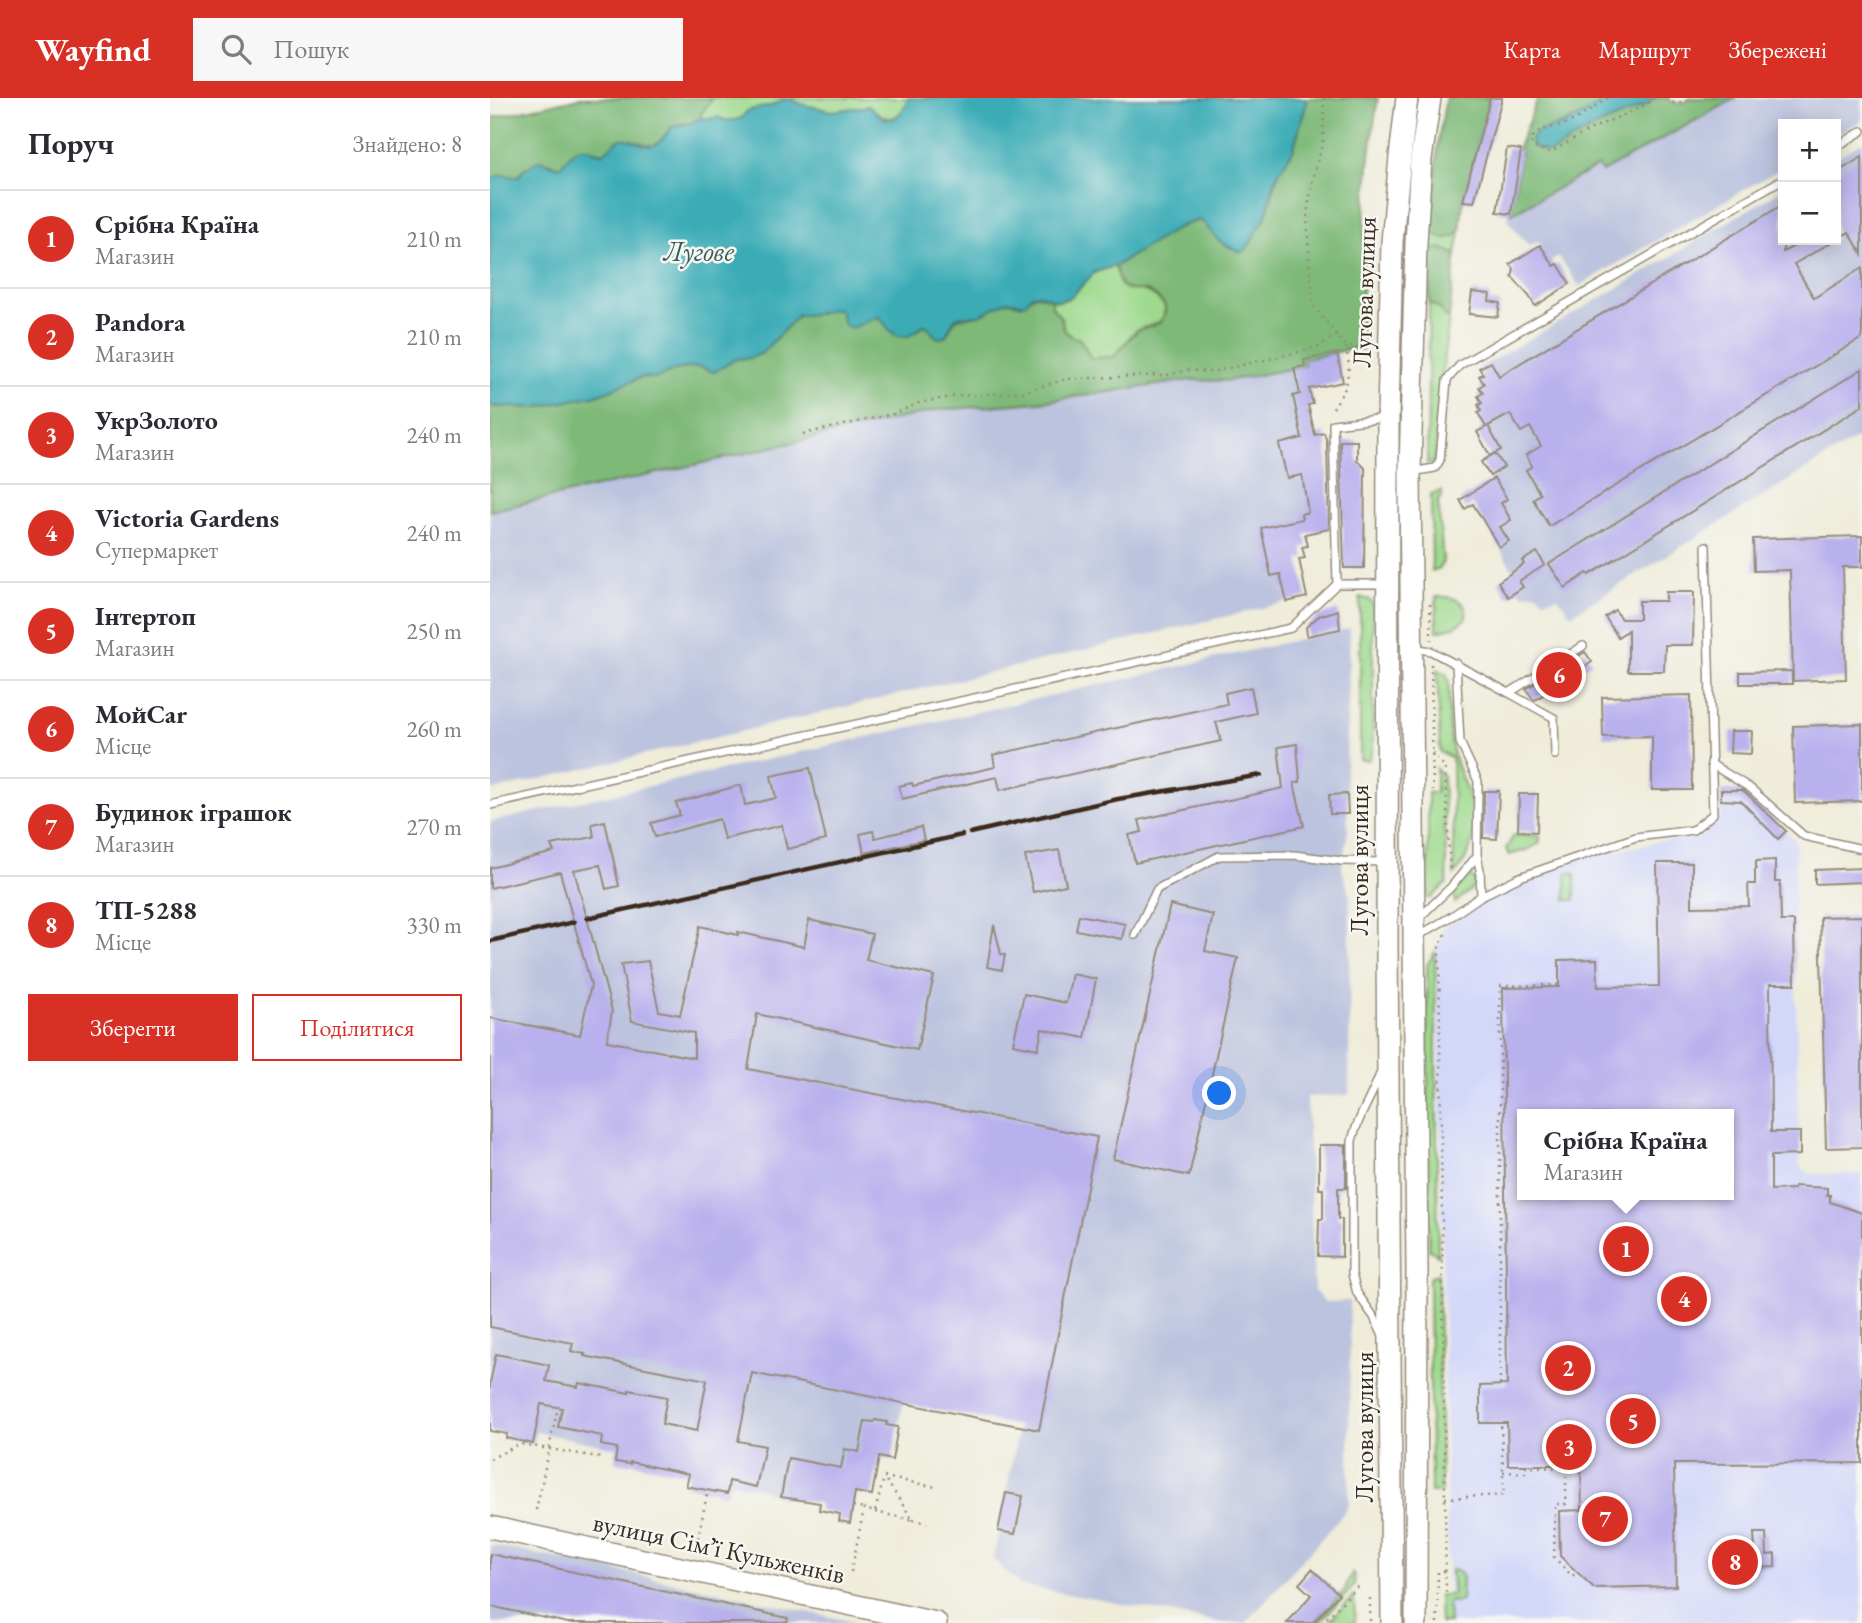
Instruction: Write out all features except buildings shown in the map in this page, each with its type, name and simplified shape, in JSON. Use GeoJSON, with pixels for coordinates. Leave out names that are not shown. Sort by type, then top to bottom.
{"type":"FeatureCollection","features":[{"type":"Feature","properties":{"kind":"main road","name":"Лугова вулиця"},"geometry":{"type":"LineString","coordinates":[[1392,1623],[1388,418],[1392,242],[1407,98]]}},
{"type":"Feature","properties":{"kind":"main road","name":"Лугова вулиця"},"geometry":{"type":"LineString","coordinates":[[1416,1623],[1410,472],[1416,243],[1421,159],[1430,98]]}},
{"type":"Feature","properties":{"kind":"main road","name":"вулиця Сімʼї Кульженків"},"geometry":{"type":"LineString","coordinates":[[490,1527],[936,1623]]}},
{"type":"Feature","properties":{"kind":"lane"},"geometry":{"type":"LineString","coordinates":[[1841,144],[1862,131]]}},
{"type":"Feature","properties":{"kind":"lane"},"geometry":{"type":"LineString","coordinates":[[1410,472],[1435,468],[1440,460],[1447,380],[1460,365],[1778,182]]}},
{"type":"Feature","properties":{"kind":"lane"},"geometry":{"type":"LineString","coordinates":[[1337,584],[1333,424],[1388,418]]}},
{"type":"Feature","properties":{"kind":"lane"},"geometry":{"type":"LineString","coordinates":[[1414,931],[1452,916],[1481,896],[1520,877],[1636,837],[1693,830],[1713,814],[1706,546]]}},
{"type":"Feature","properties":{"kind":"lane"},"geometry":{"type":"LineString","coordinates":[[490,805],[1291,628],[1337,584],[1387,584]]}},
{"type":"Feature","properties":{"kind":"lane"},"geometry":{"type":"LineString","coordinates":[[1509,693],[1583,646]]}},
{"type":"Feature","properties":{"kind":"lane"},"geometry":{"type":"LineString","coordinates":[[1412,648],[1431,651],[1456,663],[1554,718],[1555,755]]}},
{"type":"Feature","properties":{"kind":"lane"},"geometry":{"type":"LineString","coordinates":[[1456,663],[1461,742],[1478,781],[1477,856],[1481,896]]}},
{"type":"Feature","properties":{"kind":"lane"},"geometry":{"type":"LineString","coordinates":[[1711,764],[1750,788],[1804,836],[1862,849]]}},
{"type":"Feature","properties":{"kind":"lane"},"geometry":{"type":"LineString","coordinates":[[1135,935],[1157,889],[1219,856],[1294,855],[1342,861],[1388,862]]}},
{"type":"Feature","properties":{"kind":"lane"},"geometry":{"type":"LineString","coordinates":[[1414,931],[1477,856]]}},
{"type":"Feature","properties":{"kind":"lane"},"geometry":{"type":"LineString","coordinates":[[1389,1047],[1373,1094],[1358,1122],[1352,1141],[1352,1273],[1357,1293],[1374,1317],[1391,1354]]}},
{"type":"Feature","properties":{"kind":"path"},"geometry":{"type":"LineString","coordinates":[[1324,98],[1323,143],[1313,177],[1307,215],[1314,307],[1346,346],[1349,366],[1346,387],[1332,408]]}},
{"type":"Feature","properties":{"kind":"path"},"geometry":{"type":"LineString","coordinates":[[1608,98],[1583,116],[1535,135],[1531,142],[1533,147],[1551,152],[1593,128],[1646,105],[1654,98]]}},
{"type":"Feature","properties":{"kind":"path"},"geometry":{"type":"LineString","coordinates":[[1668,98],[1674,103],[1685,102],[1691,98]]}},
{"type":"Feature","properties":{"kind":"path"},"geometry":{"type":"LineString","coordinates":[[803,434],[893,414],[919,403],[957,396],[1022,392],[1067,379],[1167,375],[1188,370],[1211,372],[1318,346],[1336,335]]}},
{"type":"Feature","properties":{"kind":"path"},"geometry":{"type":"LineString","coordinates":[[1346,346],[1369,346]]}},
{"type":"Feature","properties":{"kind":"path"},"geometry":{"type":"LineString","coordinates":[[1432,753],[1446,767],[1451,887]]}},
{"type":"Feature","properties":{"kind":"path"},"geometry":{"type":"LineString","coordinates":[[1432,765],[1433,791]]}},
{"type":"Feature","properties":{"kind":"path"},"geometry":{"type":"LineString","coordinates":[[1355,822],[1362,822],[1361,796]]}},
{"type":"Feature","properties":{"kind":"path"},"geometry":{"type":"LineString","coordinates":[[1446,1594],[1440,946],[1452,916]]}},
{"type":"Feature","properties":{"kind":"path"},"geometry":{"type":"LineString","coordinates":[[1500,1385],[1500,986],[1559,985]]}},
{"type":"Feature","properties":{"kind":"path"},"geometry":{"type":"LineString","coordinates":[[536,1510],[558,1407]]}},
{"type":"Feature","properties":{"kind":"path"},"geometry":{"type":"LineString","coordinates":[[1445,1498],[1504,1495],[1501,1423]]}},
{"type":"Feature","properties":{"kind":"path"},"geometry":{"type":"LineString","coordinates":[[490,1459],[520,1444],[604,1458]]}},
{"type":"Feature","properties":{"kind":"path"},"geometry":{"type":"LineString","coordinates":[[1503,1472],[1525,1473],[1525,1467],[1566,1468],[1566,1504],[1555,1504],[1554,1557],[1572,1576],[1578,1573]]}},
{"type":"Feature","properties":{"kind":"path"},"geometry":{"type":"LineString","coordinates":[[884,1477],[936,1487]]}},
{"type":"Feature","properties":{"kind":"path"},"geometry":{"type":"LineString","coordinates":[[875,1512],[884,1477]]}},
{"type":"Feature","properties":{"kind":"path"},"geometry":{"type":"LineString","coordinates":[[884,1477],[913,1520]]}},
{"type":"Feature","properties":{"kind":"path"},"geometry":{"type":"LineString","coordinates":[[691,1570],[708,1490]]}},
{"type":"Feature","properties":{"kind":"path"},"geometry":{"type":"LineString","coordinates":[[853,1506],[927,1523]]}},
{"type":"Feature","properties":{"kind":"path"},"geometry":{"type":"LineString","coordinates":[[851,1572],[864,1509]]}},
{"type":"Feature","properties":{"kind":"path"},"geometry":{"type":"LineString","coordinates":[[1437,1623],[1438,1572],[1446,1571]]}},
{"type":"Feature","properties":{"kind":"path"},"geometry":{"type":"LineString","coordinates":[[1322,1623],[1359,1584]]}},
{"type":"Feature","properties":{"kind":"path"},"geometry":{"type":"LineString","coordinates":[[1370,1598],[1370,1623]]}},
{"type":"Feature","properties":{"kind":"shaded area"},"geometry":{"type":"Polygon","coordinates":[[[1736,98],[1862,98],[1862,120],[1841,133],[1841,119],[1778,119],[1778,170],[1579,286],[1559,257],[1551,261],[1538,241],[1529,246],[1507,220],[1511,214],[1598,166],[1603,172],[1736,98]]]}},
{"type":"Feature","properties":{"kind":"shaded area"},"geometry":{"type":"Polygon","coordinates":[[[1862,142],[1862,435],[1571,615],[1558,597],[1544,600],[1537,593],[1522,594],[1519,590],[1523,587],[1499,547],[1509,541],[1500,527],[1511,520],[1501,503],[1507,499],[1481,462],[1490,456],[1477,432],[1482,429],[1478,405],[1482,402],[1478,396],[1483,393],[1479,387],[1483,384],[1479,376],[1483,374],[1479,368],[1778,192],[1778,245],[1841,245],[1841,155],[1862,142]]]}},
{"type":"Feature","properties":{"kind":"shaded area"},"geometry":{"type":"Polygon","coordinates":[[[1305,366],[1313,404],[1309,406],[1311,419],[1303,421],[1308,437],[1279,444],[1302,475],[1308,512],[1301,514],[1302,519],[1261,528],[1271,575],[1301,569],[1304,584],[1283,589],[1287,602],[490,791],[490,511],[938,410],[1039,402],[1191,380],[1226,381],[1305,366]]]}},
{"type":"Feature","properties":{"kind":"shaded area"},"geometry":{"type":"Polygon","coordinates":[[[1350,628],[1346,771],[1348,832],[1342,861],[1350,896],[1349,1095],[1307,1097],[1314,1291],[1326,1302],[1350,1301],[1349,1503],[1345,1512],[1246,1623],[1223,1623],[1020,1585],[993,1559],[1019,1426],[903,1403],[892,1460],[879,1458],[872,1495],[855,1493],[850,1523],[839,1521],[839,1514],[819,1510],[819,1503],[781,1497],[756,1487],[730,1482],[727,1494],[686,1486],[688,1474],[638,1464],[642,1446],[634,1444],[630,1464],[615,1462],[617,1448],[536,1432],[533,1444],[490,1431],[490,822],[1350,628]]]}},
{"type":"Feature","properties":{"kind":"shaded area"},"geometry":{"type":"Polygon","coordinates":[[[1721,790],[1745,791],[1796,841],[1794,921],[1800,1166],[1809,1174],[1862,1174],[1862,1623],[1449,1623],[1437,949],[1442,929],[1486,898],[1565,861],[1657,841],[1696,839],[1720,819],[1721,790]]]}},
{"type":"Feature","properties":{"kind":"shaded area"},"geometry":{"type":"Polygon","coordinates":[[[490,1545],[611,1569],[858,1623],[490,1623],[490,1545]]]}},
{"type":"Feature","properties":{"kind":"green space"},"geometry":{"type":"Polygon","coordinates":[[[580,98],[713,98],[701,118],[672,127],[653,145],[637,141],[603,153],[590,150],[559,167],[548,162],[524,169],[518,177],[502,175],[490,179],[490,118],[580,98]]]}},
{"type":"Feature","properties":{"kind":"green space"},"geometry":{"type":"Polygon","coordinates":[[[713,98],[909,98],[901,112],[892,118],[887,118],[869,106],[833,111],[789,99],[750,110],[742,118],[735,120],[701,118],[713,98]]]}},
{"type":"Feature","properties":{"kind":"green space"},"geometry":{"type":"Polygon","coordinates":[[[1306,98],[1378,98],[1364,223],[1362,350],[1349,349],[1304,360],[1305,366],[1226,381],[1191,380],[1039,402],[937,410],[490,511],[490,406],[534,408],[597,395],[642,377],[656,378],[676,370],[701,367],[714,372],[736,359],[750,358],[774,341],[798,315],[835,309],[841,312],[843,323],[850,328],[880,317],[886,325],[927,326],[934,335],[945,337],[957,319],[981,314],[1007,301],[1021,305],[1032,296],[1038,295],[1052,300],[1052,307],[1061,318],[1064,330],[1080,339],[1091,358],[1113,357],[1138,330],[1161,322],[1165,313],[1165,306],[1152,294],[1122,286],[1115,266],[1160,238],[1197,221],[1205,223],[1217,239],[1250,244],[1265,218],[1280,169],[1293,150],[1306,98]]]}},
{"type":"Feature","properties":{"kind":"green space"},"geometry":{"type":"Polygon","coordinates":[[[1446,98],[1490,98],[1463,201],[1460,231],[1444,239],[1431,231],[1438,142],[1446,98]]]}},
{"type":"Feature","properties":{"kind":"green space"},"geometry":{"type":"Polygon","coordinates":[[[1538,98],[1608,98],[1583,115],[1549,128],[1532,138],[1551,152],[1593,128],[1646,105],[1654,98],[1667,98],[1674,103],[1685,102],[1691,98],[1736,98],[1602,172],[1598,166],[1511,214],[1521,151],[1517,150],[1538,98]]]}},
{"type":"Feature","properties":{"kind":"green space"},"geometry":{"type":"Polygon","coordinates":[[[1431,231],[1441,238],[1454,236],[1460,231],[1456,254],[1439,248],[1430,251],[1431,231]]]}},
{"type":"Feature","properties":{"kind":"green space"},"geometry":{"type":"Polygon","coordinates":[[[1440,248],[1456,254],[1449,319],[1439,308],[1429,303],[1430,251],[1440,248]]]}},
{"type":"Feature","properties":{"kind":"green space"},"geometry":{"type":"Polygon","coordinates":[[[1115,266],[1119,282],[1152,294],[1165,306],[1164,314],[1158,323],[1132,334],[1113,357],[1092,358],[1085,346],[1064,330],[1061,318],[1052,307],[1052,300],[1066,299],[1093,274],[1115,266]]]}},
{"type":"Feature","properties":{"kind":"green space"},"geometry":{"type":"Polygon","coordinates":[[[1429,303],[1439,308],[1449,319],[1434,463],[1427,464],[1429,303]]]}},
{"type":"Feature","properties":{"kind":"green space"},"geometry":{"type":"Polygon","coordinates":[[[1442,491],[1442,497],[1438,500],[1443,561],[1440,568],[1432,571],[1431,494],[1442,491]]]}},
{"type":"Feature","properties":{"kind":"green space"},"geometry":{"type":"Polygon","coordinates":[[[1360,597],[1373,604],[1373,748],[1369,760],[1360,760],[1360,597]]]}},
{"type":"Feature","properties":{"kind":"green space"},"geometry":{"type":"Polygon","coordinates":[[[1436,597],[1458,600],[1465,607],[1466,618],[1454,627],[1437,631],[1436,597]]]}},
{"type":"Feature","properties":{"kind":"green space"},"geometry":{"type":"Polygon","coordinates":[[[1437,669],[1446,674],[1449,681],[1452,747],[1472,804],[1475,822],[1469,851],[1454,875],[1452,759],[1440,752],[1437,669]]]}},
{"type":"Feature","properties":{"kind":"green space"},"geometry":{"type":"Polygon","coordinates":[[[1436,769],[1443,776],[1447,883],[1428,898],[1428,793],[1436,792],[1436,769]]]}},
{"type":"Feature","properties":{"kind":"green space"},"geometry":{"type":"Polygon","coordinates":[[[1514,835],[1540,836],[1540,843],[1509,855],[1506,849],[1514,835]]]}},
{"type":"Feature","properties":{"kind":"green space"},"geometry":{"type":"Polygon","coordinates":[[[1566,873],[1575,873],[1575,900],[1566,900],[1566,873]]]}},
{"type":"Feature","properties":{"kind":"green space"},"geometry":{"type":"Polygon","coordinates":[[[1469,876],[1477,882],[1475,886],[1455,903],[1454,890],[1469,876]]]}},
{"type":"Feature","properties":{"kind":"green space"},"geometry":{"type":"Polygon","coordinates":[[[1435,952],[1438,1255],[1429,1250],[1427,965],[1435,952]]]}},
{"type":"Feature","properties":{"kind":"green space"},"geometry":{"type":"Polygon","coordinates":[[[1438,1274],[1441,1492],[1431,1492],[1429,1278],[1438,1274]]]}},
{"type":"Feature","properties":{"kind":"green space"},"geometry":{"type":"Polygon","coordinates":[[[1451,1570],[1462,1576],[1461,1601],[1448,1602],[1449,1623],[1440,1623],[1439,1595],[1453,1595],[1451,1570]]]}},
{"type":"Feature","properties":{"kind":"green space"},"geometry":{"type":"Polygon","coordinates":[[[1352,1573],[1355,1575],[1354,1586],[1319,1623],[1314,1623],[1344,1591],[1352,1573]]]}},
{"type":"Feature","properties":{"kind":"green space"},"geometry":{"type":"Polygon","coordinates":[[[1354,1595],[1355,1623],[1328,1623],[1354,1595]]]}},
{"type":"Feature","properties":{"kind":"water","name":"Лугове"},"geometry":{"type":"Polygon","coordinates":[[[909,98],[1003,98],[1015,104],[1029,98],[1306,98],[1306,105],[1293,150],[1276,177],[1265,218],[1246,250],[1240,252],[1225,245],[1199,220],[1181,226],[1115,266],[1095,272],[1071,297],[1058,301],[1038,294],[1032,295],[1025,304],[1007,301],[980,315],[958,317],[945,337],[939,338],[923,325],[907,336],[899,336],[879,317],[850,328],[843,323],[841,312],[835,309],[798,315],[761,354],[736,359],[714,372],[701,367],[676,370],[656,378],[642,377],[597,395],[534,408],[490,406],[490,179],[502,175],[518,177],[524,169],[540,160],[559,167],[577,149],[586,148],[603,153],[621,139],[653,145],[673,126],[689,124],[701,118],[735,120],[742,118],[750,110],[789,99],[833,111],[869,106],[881,117],[892,119],[899,114],[909,98]]]}},
{"type":"Feature","properties":{"kind":"water"},"geometry":{"type":"Polygon","coordinates":[[[1608,98],[1654,98],[1646,105],[1593,128],[1551,152],[1533,147],[1533,137],[1538,132],[1572,121],[1608,98]]]}},
{"type":"Feature","properties":{"kind":"railway"},"geometry":{"type":"LineString","coordinates":[[970,833],[1118,799],[1261,775]]}},
{"type":"Feature","properties":{"kind":"railway"},"geometry":{"type":"LineString","coordinates":[[587,918],[962,835]]}},
{"type":"Feature","properties":{"kind":"railway"},"geometry":{"type":"LineString","coordinates":[[490,941],[574,922]]}},
{"type":"Feature","properties":{"kind":"place","name":"МойCar"},"geometry":{"type":"Point","coordinates":[1559,675]}},
{"type":"Feature","properties":{"kind":"place","name":"Срібна Країна"},"geometry":{"type":"Point","coordinates":[1626,1249]}},
{"type":"Feature","properties":{"kind":"place","name":"Victoria Gardens"},"geometry":{"type":"Point","coordinates":[1684,1299]}},
{"type":"Feature","properties":{"kind":"place","name":"Pandora"},"geometry":{"type":"Point","coordinates":[1568,1368]}},
{"type":"Feature","properties":{"kind":"place","name":"Інтертоп"},"geometry":{"type":"Point","coordinates":[1633,1421]}},
{"type":"Feature","properties":{"kind":"place","name":"УкрЗолото"},"geometry":{"type":"Point","coordinates":[1569,1447]}},
{"type":"Feature","properties":{"kind":"place","name":"Будинок іграшок"},"geometry":{"type":"Point","coordinates":[1605,1519]}},
{"type":"Feature","properties":{"kind":"place","name":"ТП-5288"},"geometry":{"type":"Point","coordinates":[1735,1562]}}]}
